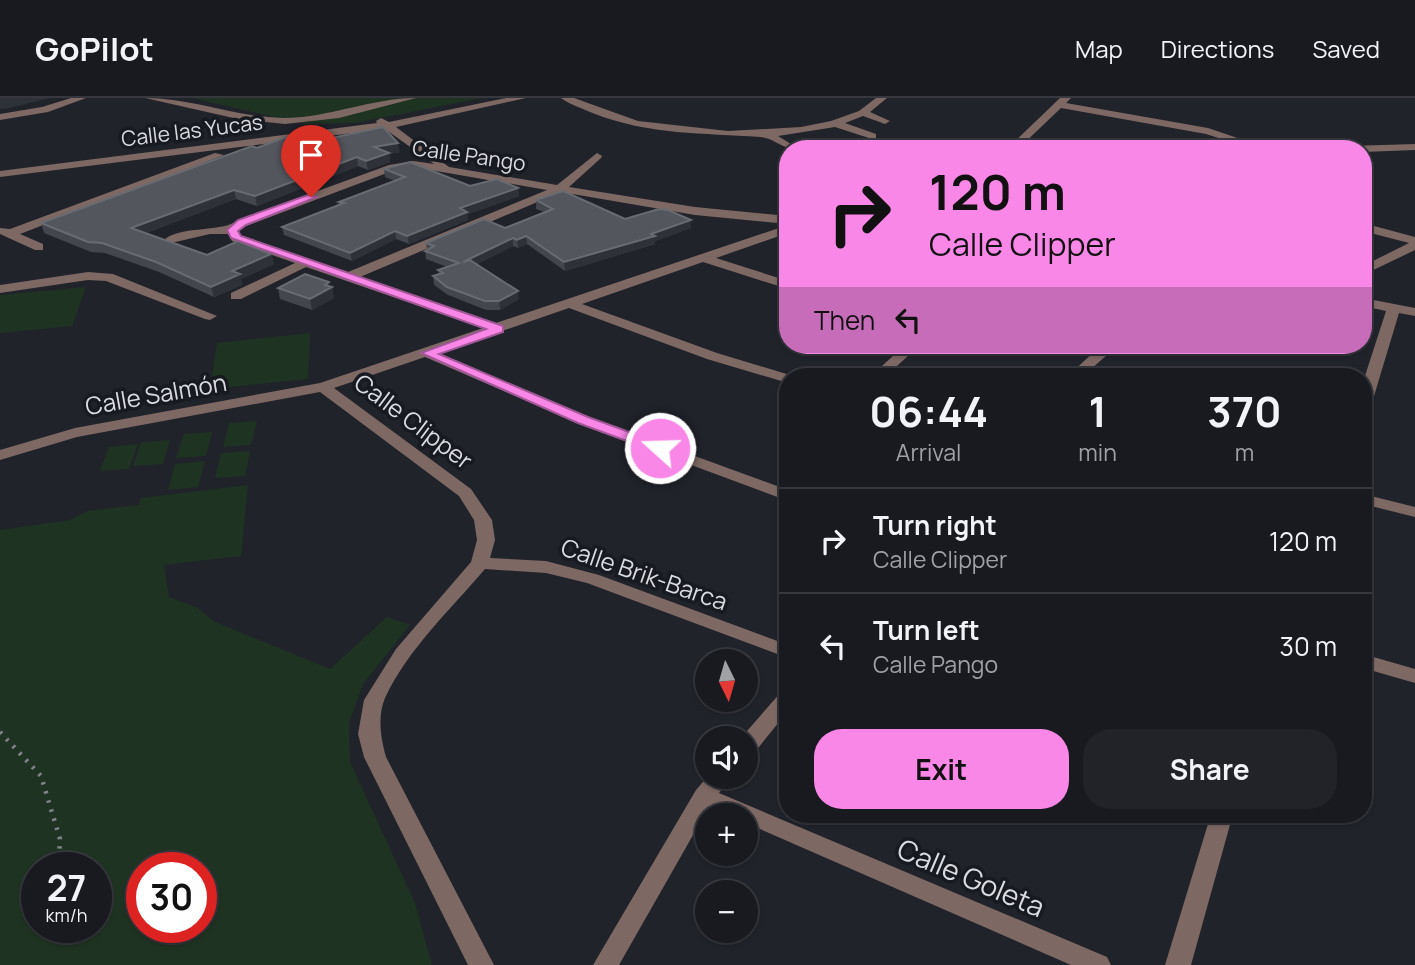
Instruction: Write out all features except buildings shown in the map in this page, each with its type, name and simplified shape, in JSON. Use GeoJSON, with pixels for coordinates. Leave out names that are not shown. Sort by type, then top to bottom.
{"type":"FeatureCollection","features":[{"type":"Feature","properties":{"kind":"street"},"geometry":{"type":"LineString","coordinates":[[3,113],[63,98]]}},
{"type":"Feature","properties":{"kind":"street"},"geometry":{"type":"LineString","coordinates":[[3,113],[44,110],[81,98]]}},
{"type":"Feature","properties":{"kind":"street"},"geometry":{"type":"LineString","coordinates":[[150,98],[266,120],[289,120],[359,111],[411,98]]}},
{"type":"Feature","properties":{"kind":"street"},"geometry":{"type":"LineString","coordinates":[[359,111],[365,100],[370,98]]}},
{"type":"Feature","properties":{"kind":"street","name":"Calle las Yucas"},"geometry":{"type":"LineString","coordinates":[[0,174],[329,134],[521,98]]}},
{"type":"Feature","properties":{"kind":"street"},"geometry":{"type":"LineString","coordinates":[[566,98],[634,124],[672,131],[767,134],[835,123],[863,113],[882,98]]}},
{"type":"Feature","properties":{"kind":"street"},"geometry":{"type":"LineString","coordinates":[[1022,140],[1062,102],[1208,131],[1236,140]]}},
{"type":"Feature","properties":{"kind":"street"},"geometry":{"type":"LineString","coordinates":[[359,111],[388,125],[448,169]]}},
{"type":"Feature","properties":{"kind":"street"},"geometry":{"type":"LineString","coordinates":[[863,113],[886,121]]}},
{"type":"Feature","properties":{"kind":"street"},"geometry":{"type":"LineString","coordinates":[[266,120],[268,127],[329,134]]}},
{"type":"Feature","properties":{"kind":"street"},"geometry":{"type":"LineString","coordinates":[[835,123],[872,136]]}},
{"type":"Feature","properties":{"kind":"street"},"geometry":{"type":"LineString","coordinates":[[767,134],[779,141]]}},
{"type":"Feature","properties":{"kind":"street"},"geometry":{"type":"LineString","coordinates":[[5,232],[242,145]]}},
{"type":"Feature","properties":{"kind":"street"},"geometry":{"type":"LineString","coordinates":[[1372,148],[1415,147]]}},
{"type":"Feature","properties":{"kind":"street"},"geometry":{"type":"LineString","coordinates":[[348,277],[559,189],[597,156]]}},
{"type":"Feature","properties":{"kind":"street","name":"Calle Pango"},"geometry":{"type":"LineString","coordinates":[[233,230],[242,223],[393,167],[413,164],[695,211],[779,219]]}},
{"type":"Feature","properties":{"kind":"street"},"geometry":{"type":"LineString","coordinates":[[171,239],[210,230],[233,230],[236,238],[499,329]]}},
{"type":"Feature","properties":{"kind":"street"},"geometry":{"type":"LineString","coordinates":[[1372,230],[1415,243]]}},
{"type":"Feature","properties":{"kind":"street"},"geometry":{"type":"LineString","coordinates":[[5,232],[39,247]]}},
{"type":"Feature","properties":{"kind":"street","name":"Calle Clipper"},"geometry":{"type":"LineString","coordinates":[[323,387],[779,232]]}},
{"type":"Feature","properties":{"kind":"street"},"geometry":{"type":"LineString","coordinates":[[1372,266],[1415,243]]}},
{"type":"Feature","properties":{"kind":"street"},"geometry":{"type":"LineString","coordinates":[[704,258],[779,282]]}},
{"type":"Feature","properties":{"kind":"street"},"geometry":{"type":"LineString","coordinates":[[236,296],[306,262]]}},
{"type":"Feature","properties":{"kind":"street"},"geometry":{"type":"LineString","coordinates":[[0,289],[88,276],[108,277],[210,316]]}},
{"type":"Feature","properties":{"kind":"street"},"geometry":{"type":"LineString","coordinates":[[570,304],[712,356],[779,376]]}},
{"type":"Feature","properties":{"kind":"street"},"geometry":{"type":"LineString","coordinates":[[1372,304],[1415,312]]}},
{"type":"Feature","properties":{"kind":"street"},"geometry":{"type":"LineString","coordinates":[[1372,378],[1394,308]]}},
{"type":"Feature","properties":{"kind":"street"},"geometry":{"type":"LineString","coordinates":[[427,353],[583,420],[779,493]]}},
{"type":"Feature","properties":{"kind":"street"},"geometry":{"type":"LineString","coordinates":[[887,368],[903,354]]}},
{"type":"Feature","properties":{"kind":"street"},"geometry":{"type":"LineString","coordinates":[[1084,368],[1100,354]]}},
{"type":"Feature","properties":{"kind":"street","name":"Calle Clipper"},"geometry":{"type":"LineString","coordinates":[[323,387],[465,493],[484,520],[486,540],[480,563]]}},
{"type":"Feature","properties":{"kind":"street","name":"Calle Salmón"},"geometry":{"type":"LineString","coordinates":[[0,455],[75,433],[323,387]]}},
{"type":"Feature","properties":{"kind":"street"},"geometry":{"type":"LineString","coordinates":[[1372,501],[1415,512]]}},
{"type":"Feature","properties":{"kind":"street"},"geometry":{"type":"LineString","coordinates":[[480,563],[403,654],[374,699],[369,734],[375,757],[481,965]]}},
{"type":"Feature","properties":{"kind":"street","name":"Calle Brik-Barca"},"geometry":{"type":"LineString","coordinates":[[480,563],[546,567],[593,579],[779,649]]}},
{"type":"Feature","properties":{"kind":"street"},"geometry":{"type":"LineString","coordinates":[[1372,664],[1415,676]]}},
{"type":"Feature","properties":{"kind":"street"},"geometry":{"type":"LineString","coordinates":[[758,733],[779,708]]}},
{"type":"Feature","properties":{"kind":"street"},"geometry":{"type":"LineString","coordinates":[[606,965],[710,789]]}},
{"type":"Feature","properties":{"kind":"street","name":"Calle Goleta"},"geometry":{"type":"LineString","coordinates":[[704,796],[1098,965]]}},
{"type":"Feature","properties":{"kind":"street"},"geometry":{"type":"LineString","coordinates":[[1178,965],[1219,823]]}},
{"type":"Feature","properties":{"kind":"path"},"geometry":{"type":"LineString","coordinates":[[0,732],[41,776],[60,839],[59,852]]}},
{"type":"Feature","properties":{"kind":"green space"},"geometry":{"type":"Polygon","coordinates":[[[192,98],[482,98],[355,123],[305,124],[192,98]]]}},
{"type":"Feature","properties":{"kind":"green space"},"geometry":{"type":"Polygon","coordinates":[[[86,287],[72,326],[0,333],[0,295],[86,287]]]}},
{"type":"Feature","properties":{"kind":"green space"},"geometry":{"type":"Polygon","coordinates":[[[310,333],[308,379],[210,389],[217,343],[310,333]]]}},
{"type":"Feature","properties":{"kind":"green space"},"geometry":{"type":"Polygon","coordinates":[[[257,421],[251,445],[223,447],[229,423],[257,421]]]}},
{"type":"Feature","properties":{"kind":"green space"},"geometry":{"type":"Polygon","coordinates":[[[212,432],[206,456],[176,458],[184,434],[212,432]]]}},
{"type":"Feature","properties":{"kind":"green space"},"geometry":{"type":"Polygon","coordinates":[[[170,440],[163,464],[133,466],[141,442],[170,440]]]}},
{"type":"Feature","properties":{"kind":"green space"},"geometry":{"type":"Polygon","coordinates":[[[138,444],[129,469],[100,471],[109,447],[138,444]]]}},
{"type":"Feature","properties":{"kind":"green space"},"geometry":{"type":"Polygon","coordinates":[[[250,451],[245,476],[215,478],[221,453],[250,451]]]}},
{"type":"Feature","properties":{"kind":"green space"},"geometry":{"type":"Polygon","coordinates":[[[205,461],[198,487],[168,490],[175,464],[205,461]]]}},
{"type":"Feature","properties":{"kind":"green space"},"geometry":{"type":"Polygon","coordinates":[[[248,485],[241,556],[164,565],[169,597],[198,608],[213,621],[330,669],[387,617],[410,625],[363,684],[349,723],[350,762],[415,903],[432,965],[0,965],[0,530],[70,520],[87,511],[139,505],[141,498],[248,485]]]}},
{"type":"Feature","properties":{"kind":"route"},"geometry":{"type":"LineString","coordinates":[[311,197],[242,223],[233,230],[236,238],[499,329],[427,353],[583,420],[660,448]]}}]}
